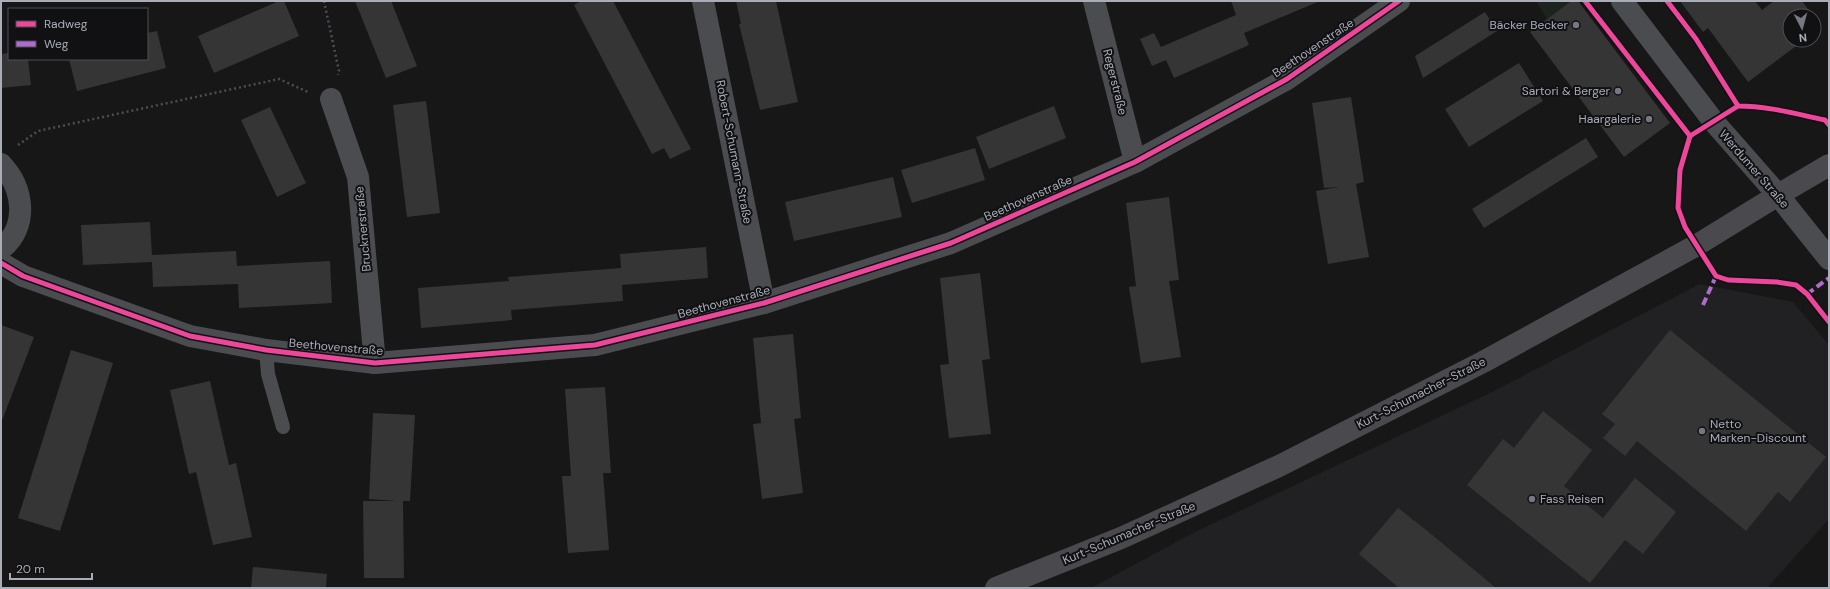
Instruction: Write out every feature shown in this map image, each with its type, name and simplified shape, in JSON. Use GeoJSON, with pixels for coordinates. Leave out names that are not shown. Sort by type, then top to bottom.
{"type":"FeatureCollection","features":[{"type":"Feature","properties":{"kind":"street","name":"Robert-Schumann-Straße"},"geometry":{"type":"LineString","coordinates":[[703,1],[764,302]]}},
{"type":"Feature","properties":{"kind":"street","name":"Regerstraße"},"geometry":{"type":"LineString","coordinates":[[1094,1],[1134,162]]}},
{"type":"Feature","properties":{"kind":"street","name":"Beethovenstraße"},"geometry":{"type":"LineString","coordinates":[[1,263],[23,276],[190,336],[266,350],[375,363],[595,345],[764,302],[951,243],[1134,162],[1287,79],[1399,1]]}},
{"type":"Feature","properties":{"kind":"street","name":"Werdumer Straße"},"geometry":{"type":"LineString","coordinates":[[1622,1],[1714,122],[1778,195],[1829,259]]}},
{"type":"Feature","properties":{"kind":"street","name":"Brucknerstraße"},"geometry":{"type":"LineString","coordinates":[[331,99],[358,177],[375,363]]}},
{"type":"Feature","properties":{"kind":"street"},"geometry":{"type":"LineString","coordinates":[[1,249],[6,245],[16,229],[21,210],[19,191],[10,174],[7,156]]}},
{"type":"Feature","properties":{"kind":"street","name":"Kurt-Schumacher-Straße"},"geometry":{"type":"LineString","coordinates":[[996,588],[1121,538],[1279,466],[1490,358],[1697,245],[1829,165]]}},
{"type":"Feature","properties":{"kind":"lane"},"geometry":{"type":"LineString","coordinates":[[266,350],[268,374],[283,427]]}},
{"type":"Feature","properties":{"kind":"path"},"geometry":{"type":"LineString","coordinates":[[7,156],[38,131],[279,79],[306,91],[331,99],[339,71],[324,1]]}},
{"type":"Feature","properties":{"kind":"shaded area"},"geometry":{"type":"Polygon","coordinates":[[[1536,1],[1571,1],[1547,19],[1536,1]]]}},
{"type":"Feature","properties":{"kind":"shaded area"},"geometry":{"type":"Polygon","coordinates":[[[1700,284],[1793,302],[1829,345],[1829,519],[1767,588],[1091,588],[1195,532],[1490,393],[1700,284]]]}},
{"type":"Feature","properties":{"kind":"building"},"geometry":{"type":"Polygon","coordinates":[[[279,1],[284,1],[299,36],[214,73],[198,36],[279,1]]]}},
{"type":"Feature","properties":{"kind":"building"},"geometry":{"type":"Polygon","coordinates":[[[355,1],[391,1],[417,66],[386,78],[355,1]]]}},
{"type":"Feature","properties":{"kind":"building"},"geometry":{"type":"Polygon","coordinates":[[[581,1],[613,1],[691,149],[670,159],[664,148],[652,154],[574,5],[581,1]]]}},
{"type":"Feature","properties":{"kind":"building"},"geometry":{"type":"Polygon","coordinates":[[[736,1],[776,1],[798,102],[760,110],[739,24],[741,24],[736,1]]]}},
{"type":"Feature","properties":{"kind":"building"},"geometry":{"type":"Polygon","coordinates":[[[1231,1],[1320,1],[1244,33],[1249,45],[1174,78],[1166,60],[1152,66],[1140,39],[1154,33],[1161,47],[1236,15],[1231,1]]]}},
{"type":"Feature","properties":{"kind":"building"},"geometry":{"type":"Polygon","coordinates":[[[1571,1],[1578,1],[1670,123],[1624,157],[1530,32],[1571,1]]]}},
{"type":"Feature","properties":{"kind":"building"},"geometry":{"type":"Polygon","coordinates":[[[1680,1],[1755,1],[1762,10],[1774,1],[1802,1],[1807,8],[1782,8],[1782,48],[1793,48],[1748,82],[1708,28],[1703,32],[1680,1]]]}},
{"type":"Feature","properties":{"kind":"building"},"geometry":{"type":"Polygon","coordinates":[[[1485,12],[1497,31],[1423,78],[1415,56],[1485,12]]]}},
{"type":"Feature","properties":{"kind":"building"},"geometry":{"type":"Polygon","coordinates":[[[157,31],[166,68],[77,91],[69,60],[148,60],[148,33],[157,31]]]}},
{"type":"Feature","properties":{"kind":"building"},"geometry":{"type":"Polygon","coordinates":[[[8,53],[8,60],[28,60],[31,85],[1,88],[1,54],[8,53]]]}},
{"type":"Feature","properties":{"kind":"building"},"geometry":{"type":"Polygon","coordinates":[[[1519,63],[1543,101],[1469,147],[1445,109],[1519,63]]]}},
{"type":"Feature","properties":{"kind":"building"},"geometry":{"type":"Polygon","coordinates":[[[1351,97],[1364,182],[1356,184],[1369,257],[1328,264],[1316,191],[1339,187],[1324,188],[1312,103],[1351,97]]]}},
{"type":"Feature","properties":{"kind":"building"},"geometry":{"type":"Polygon","coordinates":[[[426,101],[440,213],[407,217],[393,105],[426,101]]]}},
{"type":"Feature","properties":{"kind":"building"},"geometry":{"type":"Polygon","coordinates":[[[1054,106],[1066,138],[989,169],[976,137],[1054,106]]]}},
{"type":"Feature","properties":{"kind":"building"},"geometry":{"type":"Polygon","coordinates":[[[270,107],[306,183],[277,197],[241,120],[270,107]]]}},
{"type":"Feature","properties":{"kind":"building"},"geometry":{"type":"Polygon","coordinates":[[[1586,138],[1598,157],[1484,228],[1472,209],[1586,138]]]}},
{"type":"Feature","properties":{"kind":"building"},"geometry":{"type":"Polygon","coordinates":[[[975,148],[985,180],[912,203],[901,170],[975,148]]]}},
{"type":"Feature","properties":{"kind":"building"},"geometry":{"type":"Polygon","coordinates":[[[893,177],[902,217],[794,241],[785,202],[893,177]]]}},
{"type":"Feature","properties":{"kind":"building"},"geometry":{"type":"Polygon","coordinates":[[[1169,197],[1179,280],[1169,281],[1181,357],[1141,363],[1129,287],[1136,286],[1126,203],[1169,197]]]}},
{"type":"Feature","properties":{"kind":"building"},"geometry":{"type":"Polygon","coordinates":[[[150,222],[152,255],[236,251],[237,266],[330,261],[332,303],[239,308],[238,284],[153,287],[152,262],[83,265],[81,225],[150,222]]]}},
{"type":"Feature","properties":{"kind":"building"},"geometry":{"type":"Polygon","coordinates":[[[706,247],[708,278],[622,285],[623,301],[511,310],[512,320],[421,328],[418,288],[509,281],[508,277],[621,268],[620,254],[706,247]]]}},
{"type":"Feature","properties":{"kind":"building"},"geometry":{"type":"Polygon","coordinates":[[[980,273],[990,359],[982,360],[991,434],[949,438],[940,365],[949,364],[940,278],[980,273]]]}},
{"type":"Feature","properties":{"kind":"building"},"geometry":{"type":"Polygon","coordinates":[[[1,325],[34,337],[1,423],[1,325]]]}},
{"type":"Feature","properties":{"kind":"building","name":"Netto Marken-Discount"},"geometry":{"type":"Polygon","coordinates":[[[1670,330],[1826,457],[1790,502],[1778,492],[1746,531],[1637,441],[1625,456],[1603,438],[1615,424],[1602,414],[1670,330]]]}},
{"type":"Feature","properties":{"kind":"building"},"geometry":{"type":"Polygon","coordinates":[[[793,334],[801,418],[794,419],[803,493],[762,499],[753,424],[772,422],[761,423],[753,338],[793,334]]]}},
{"type":"Feature","properties":{"kind":"building"},"geometry":{"type":"Polygon","coordinates":[[[71,350],[113,363],[60,531],[18,518],[71,350]]]}},
{"type":"Feature","properties":{"kind":"building"},"geometry":{"type":"Polygon","coordinates":[[[210,381],[229,465],[236,463],[252,537],[213,545],[196,472],[189,474],[170,390],[210,381]]]}},
{"type":"Feature","properties":{"kind":"building"},"geometry":{"type":"Polygon","coordinates":[[[605,387],[611,473],[603,473],[609,550],[568,553],[562,476],[571,476],[565,389],[605,387]]]}},
{"type":"Feature","properties":{"kind":"building","name":"Fass Reisen"},"geometry":{"type":"Polygon","coordinates":[[[1543,411],[1592,450],[1564,486],[1603,518],[1635,478],[1676,512],[1643,554],[1625,540],[1590,583],[1467,485],[1503,439],[1514,448],[1543,411]]]}},
{"type":"Feature","properties":{"kind":"building"},"geometry":{"type":"Polygon","coordinates":[[[373,413],[415,415],[410,501],[403,501],[404,578],[364,578],[363,501],[397,501],[369,499],[373,413]]]}},
{"type":"Feature","properties":{"kind":"building"},"geometry":{"type":"Polygon","coordinates":[[[1398,508],[1496,588],[1399,588],[1359,554],[1398,508]]]}},
{"type":"Feature","properties":{"kind":"building"},"geometry":{"type":"Polygon","coordinates":[[[253,567],[327,574],[326,588],[251,588],[253,567]]]}},
{"type":"Feature","properties":{"kind":"marked path"},"geometry":{"type":"LineString","coordinates":[[1703,305],[1716,276]]}},
{"type":"Feature","properties":{"kind":"marked path"},"geometry":{"type":"LineString","coordinates":[[1807,294],[1829,278]]}},
{"type":"Feature","properties":{"kind":"cycle path"},"geometry":{"type":"LineString","coordinates":[[1,263],[23,276],[190,336],[266,350],[375,363],[595,345],[764,303],[951,243],[1135,162],[1287,79],[1399,1]]}},
{"type":"Feature","properties":{"kind":"cycle path"},"geometry":{"type":"LineString","coordinates":[[1585,1],[1690,136],[1680,170],[1678,208],[1685,227],[1716,276],[1728,280],[1777,282],[1796,285],[1807,294],[1829,322]]}},
{"type":"Feature","properties":{"kind":"cycle path"},"geometry":{"type":"LineString","coordinates":[[1667,1],[1696,39],[1738,106],[1760,107],[1793,113],[1825,120],[1829,125]]}},
{"type":"Feature","properties":{"kind":"cycle path"},"geometry":{"type":"LineString","coordinates":[[1690,136],[1738,106]]}},
{"type":"Feature","properties":{"kind":"place","name":"Bäcker Becker"},"geometry":{"type":"Point","coordinates":[1576,25]}},
{"type":"Feature","properties":{"kind":"place","name":"Sartori & Berger"},"geometry":{"type":"Point","coordinates":[1618,91]}},
{"type":"Feature","properties":{"kind":"place","name":"Haargalerie"},"geometry":{"type":"Point","coordinates":[1649,119]}},
{"type":"Feature","properties":{"kind":"place","name":"Netto Marken-Discount"},"geometry":{"type":"Point","coordinates":[1702,431]}},
{"type":"Feature","properties":{"kind":"place","name":"Fass Reisen"},"geometry":{"type":"Point","coordinates":[1532,499]}}]}
